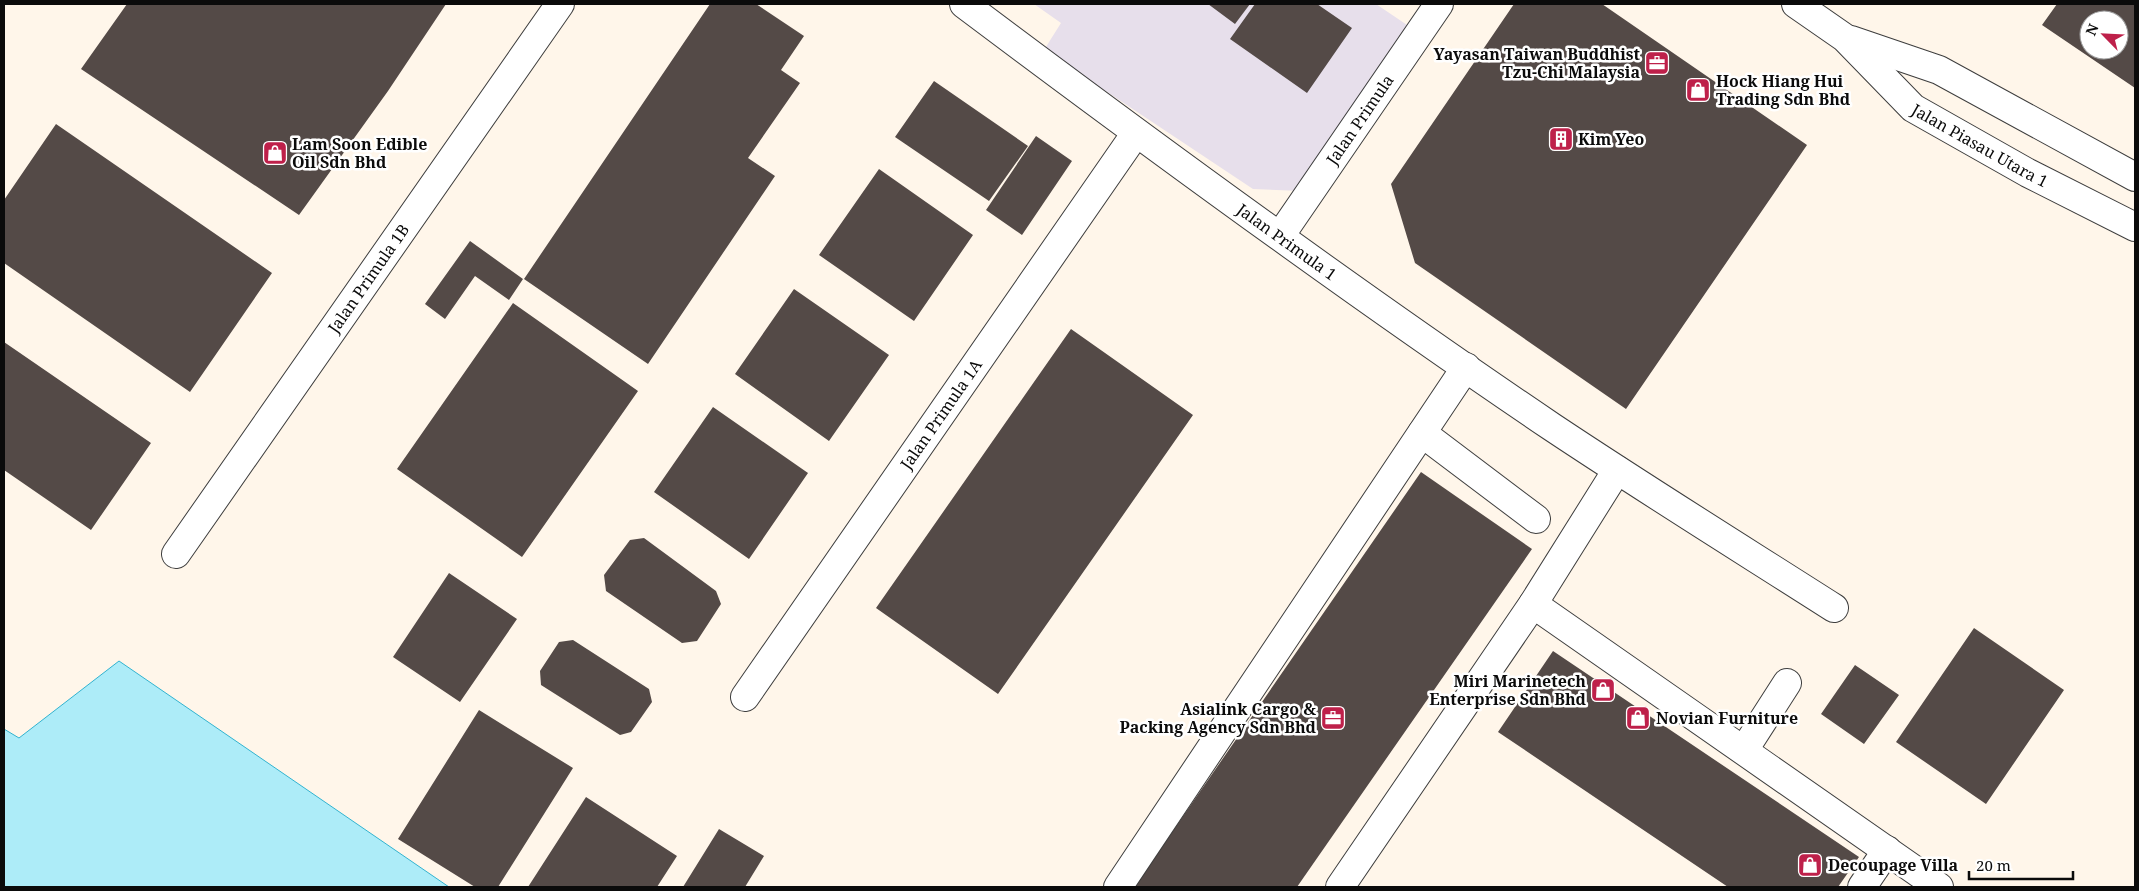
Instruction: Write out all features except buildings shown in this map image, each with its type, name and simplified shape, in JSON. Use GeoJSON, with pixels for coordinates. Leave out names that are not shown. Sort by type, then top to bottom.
{"type":"FeatureCollection","features":[{"type":"Feature","properties":{"kind":"street","name":"Jalan Primula 1B"},"geometry":{"type":"LineString","coordinates":[[176,554],[560,4]]}},
{"type":"Feature","properties":{"kind":"street","name":"Jalan Primula 1"},"geometry":{"type":"LineString","coordinates":[[964,4],[1136,133],[1466,367],[1618,470],[1834,608]]}},
{"type":"Feature","properties":{"kind":"street","name":"Jalan Primula"},"geometry":{"type":"LineString","coordinates":[[1280,236],[1439,4]]}},
{"type":"Feature","properties":{"kind":"street","name":"Jalan Piasau Utara 1"},"geometry":{"type":"LineString","coordinates":[[1796,4],[1844,38],[1913,108],[2028,173],[2135,226]]}},
{"type":"Feature","properties":{"kind":"street","name":"Jalan Piasau Utara 1"},"geometry":{"type":"LineString","coordinates":[[1844,38],[1939,70],[2135,177]]}},
{"type":"Feature","properties":{"kind":"street","name":"Jalan Primula 1A"},"geometry":{"type":"LineString","coordinates":[[745,697],[1136,133]]}},
{"type":"Feature","properties":{"kind":"street"},"geometry":{"type":"LineString","coordinates":[[1118,887],[1466,367]]}},
{"type":"Feature","properties":{"kind":"street"},"geometry":{"type":"LineString","coordinates":[[1422,433],[1536,519]]}},
{"type":"Feature","properties":{"kind":"street"},"geometry":{"type":"LineString","coordinates":[[1340,887],[1533,604],[1618,470]]}},
{"type":"Feature","properties":{"kind":"street"},"geometry":{"type":"LineString","coordinates":[[1533,604],[1939,887]]}},
{"type":"Feature","properties":{"kind":"street"},"geometry":{"type":"LineString","coordinates":[[1744,750],[1787,683]]}},
{"type":"Feature","properties":{"kind":"street"},"geometry":{"type":"LineString","coordinates":[[1862,887],[1888,850]]}},
{"type":"Feature","properties":{"kind":"shaded area"},"geometry":{"type":"Polygon","coordinates":[[[1034,4],[1376,4],[1410,27],[1301,191],[1253,189],[1044,50],[1061,23],[1034,4]]]}},
{"type":"Feature","properties":{"kind":"water"},"geometry":{"type":"Polygon","coordinates":[[[119,661],[449,887],[4,887],[4,729],[19,738],[119,661]]]}},
{"type":"Feature","properties":{"kind":"place","name":"Yayasan Taiwan Buddhist Tzu-Chi Malaysia"},"geometry":{"type":"Point","coordinates":[1657,63]}},
{"type":"Feature","properties":{"kind":"place","name":"Hock Hiang Hui Trading Sdn Bhd"},"geometry":{"type":"Point","coordinates":[1698,90]}},
{"type":"Feature","properties":{"kind":"place","name":"Kim Yeo"},"geometry":{"type":"Point","coordinates":[1561,139]}},
{"type":"Feature","properties":{"kind":"place","name":"Lam Soon Edible Oil Sdn Bhd"},"geometry":{"type":"Point","coordinates":[275,153]}},
{"type":"Feature","properties":{"kind":"place","name":"Miri Marinetech Enterprise Sdn Bhd"},"geometry":{"type":"Point","coordinates":[1603,690]}},
{"type":"Feature","properties":{"kind":"place","name":"Asialink Cargo & Packing Agency Sdn Bhd"},"geometry":{"type":"Point","coordinates":[1333,718]}},
{"type":"Feature","properties":{"kind":"place","name":"Novian Furniture"},"geometry":{"type":"Point","coordinates":[1638,718]}},
{"type":"Feature","properties":{"kind":"place","name":"Decoupage Villa"},"geometry":{"type":"Point","coordinates":[1810,865]}}]}
